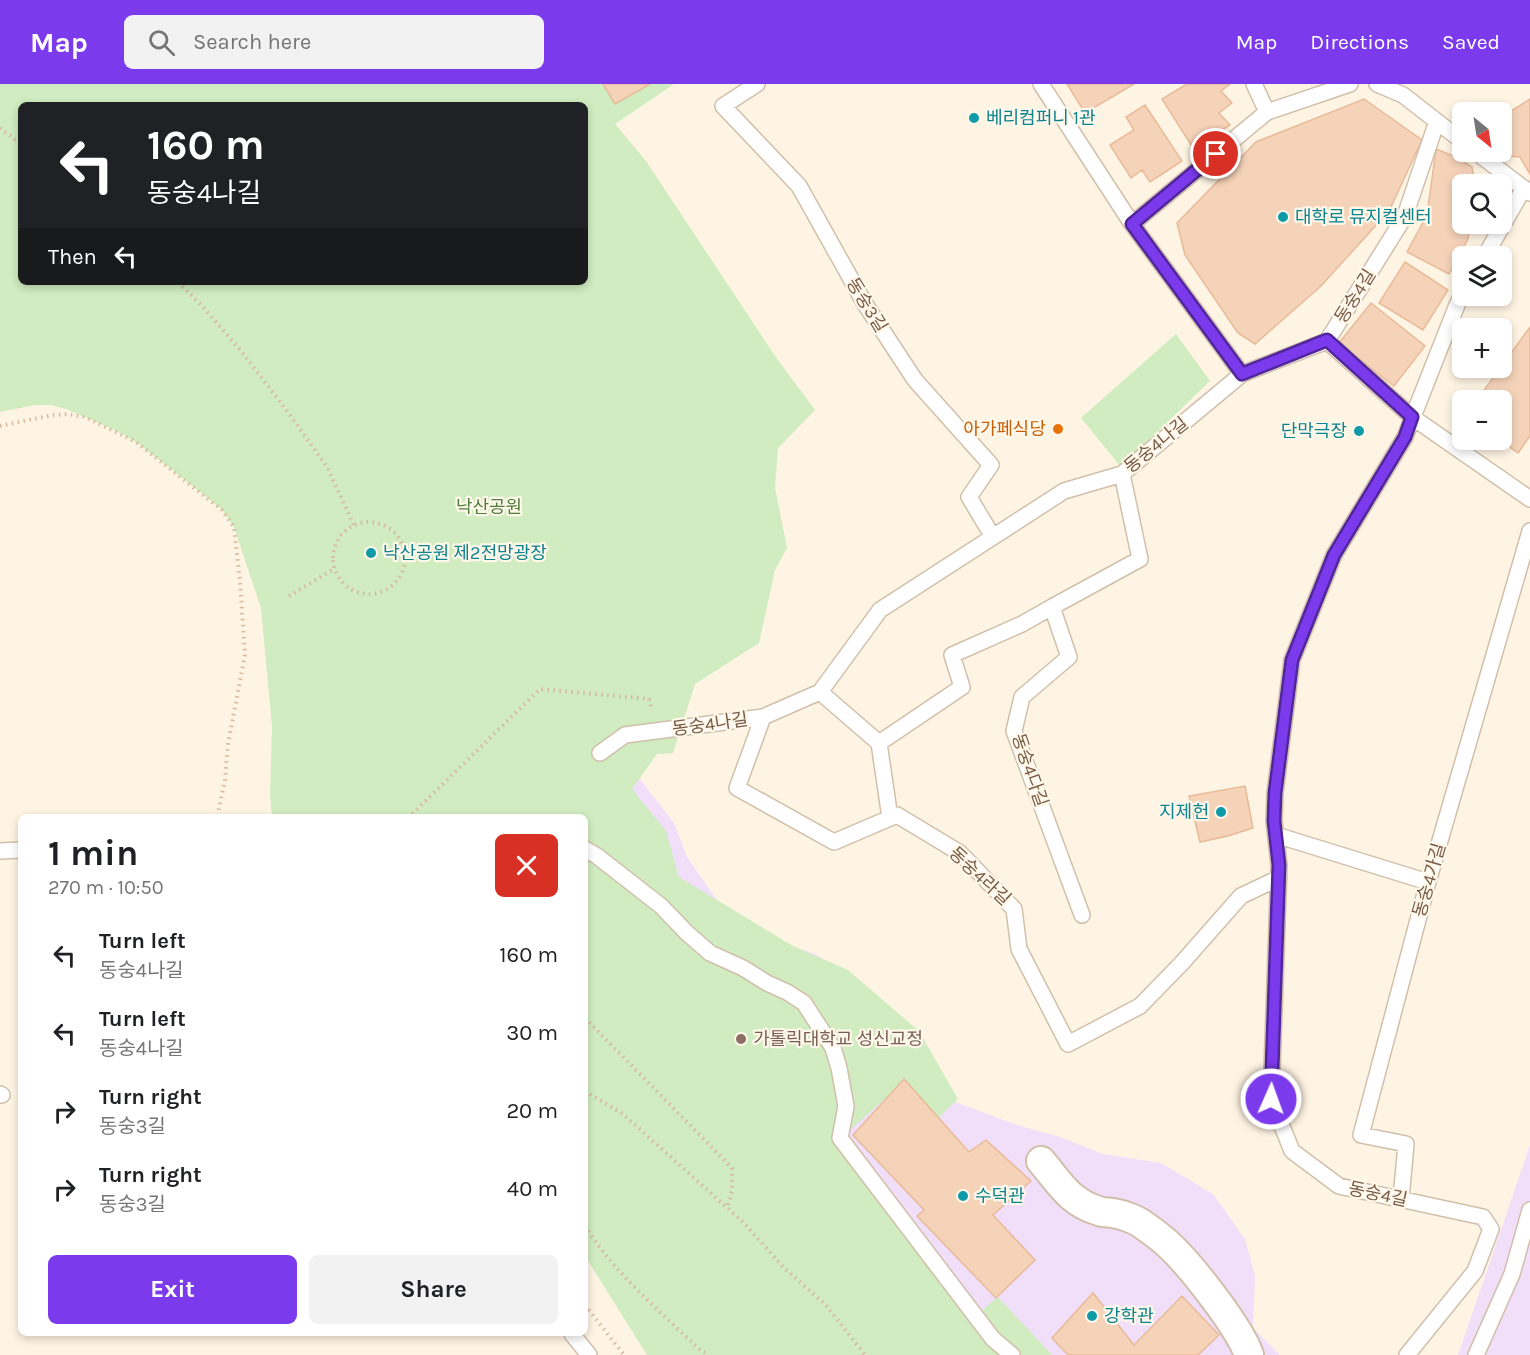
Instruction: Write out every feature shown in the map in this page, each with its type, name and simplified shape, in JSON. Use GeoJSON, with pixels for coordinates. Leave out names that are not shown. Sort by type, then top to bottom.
{"type":"FeatureCollection","features":[{"type":"Feature","properties":{"kind":"street"},"geometry":{"type":"LineString","coordinates":[[1041,1161],[1065,1192],[1080,1204],[1140,1223],[1171,1246],[1204,1285],[1234,1328],[1249,1355]]}},
{"type":"Feature","properties":{"kind":"lane","name":"동숭3길"},"geometry":{"type":"LineString","coordinates":[[757,84],[723,106],[799,186],[865,304],[915,380],[991,465],[969,497],[993,537]]}},
{"type":"Feature","properties":{"kind":"lane"},"geometry":{"type":"LineString","coordinates":[[1041,84],[1132,224],[1242,374]]}},
{"type":"Feature","properties":{"kind":"lane"},"geometry":{"type":"LineString","coordinates":[[1254,84],[1267,112]]}},
{"type":"Feature","properties":{"kind":"lane"},"geometry":{"type":"LineString","coordinates":[[1132,224],[1267,112],[1350,84]]}},
{"type":"Feature","properties":{"kind":"lane"},"geometry":{"type":"LineString","coordinates":[[1377,84],[1402,89],[1452,133]]}},
{"type":"Feature","properties":{"kind":"lane","name":"동숭4길"},"geometry":{"type":"LineString","coordinates":[[1327,340],[1406,216],[1437,121]]}},
{"type":"Feature","properties":{"kind":"lane"},"geometry":{"type":"LineString","coordinates":[[1489,162],[1527,191],[1491,246]]}},
{"type":"Feature","properties":{"kind":"lane","name":"동숭4길"},"geometry":{"type":"LineString","coordinates":[[1407,1355],[1475,1271],[1491,1229],[1483,1217],[1339,1186],[1292,1151],[1271,1099],[1279,878],[1275,793],[1292,660],[1334,555],[1405,437],[1456,306]]}},
{"type":"Feature","properties":{"kind":"lane","name":"동숭4나길"},"geometry":{"type":"LineString","coordinates":[[600,753],[625,735],[762,717],[820,692],[880,610],[1064,491],[1122,474],[1242,374],[1327,340]]}},
{"type":"Feature","properties":{"kind":"lane"},"geometry":{"type":"LineString","coordinates":[[1327,340],[1412,417],[1530,499]]}},
{"type":"Feature","properties":{"kind":"lane"},"geometry":{"type":"LineString","coordinates":[[879,743],[962,687],[952,655],[1022,624],[1140,559],[1122,474]]}},
{"type":"Feature","properties":{"kind":"lane","name":"동숭4가길"},"geometry":{"type":"LineString","coordinates":[[1401,1199],[1406,1144],[1361,1135],[1428,882],[1530,531]]}},
{"type":"Feature","properties":{"kind":"lane","name":"동숭4다길"},"geometry":{"type":"LineString","coordinates":[[1052,607],[1069,657],[1023,697],[1014,731],[1082,915]]}},
{"type":"Feature","properties":{"kind":"lane"},"geometry":{"type":"LineString","coordinates":[[762,717],[737,788],[834,842],[890,818],[879,743],[820,692]]}},
{"type":"Feature","properties":{"kind":"lane","name":"동숭4라길"},"geometry":{"type":"LineString","coordinates":[[890,818],[897,815],[960,853],[1014,909],[1019,949],[1068,1044],[1140,1006],[1241,896],[1279,878]]}},
{"type":"Feature","properties":{"kind":"lane"},"geometry":{"type":"LineString","coordinates":[[1276,835],[1428,882]]}},
{"type":"Feature","properties":{"kind":"lane"},"geometry":{"type":"LineString","coordinates":[[0,851],[18,850]]}},
{"type":"Feature","properties":{"kind":"lane"},"geometry":{"type":"LineString","coordinates":[[588,851],[661,906],[687,933],[710,952],[804,1003],[832,1048],[840,1068],[846,1106],[840,1138],[993,1339],[1012,1355]]}},
{"type":"Feature","properties":{"kind":"lane"},"geometry":{"type":"LineString","coordinates":[[1476,1355],[1512,1274],[1530,1210]]}},
{"type":"Feature","properties":{"kind":"lane"},"geometry":{"type":"LineString","coordinates":[[574,1336],[589,1355]]}},
{"type":"Feature","properties":{"kind":"path"},"geometry":{"type":"LineString","coordinates":[[0,128],[18,142]]}},
{"type":"Feature","properties":{"kind":"path"},"geometry":{"type":"LineString","coordinates":[[181,285],[242,352],[290,414],[327,467],[354,525]]}},
{"type":"Feature","properties":{"kind":"path"},"geometry":{"type":"LineString","coordinates":[[0,426],[53,415],[67,414],[85,417],[136,442],[222,510],[234,527],[245,655],[218,814]]}},
{"type":"Feature","properties":{"kind":"path"},"geometry":{"type":"LineString","coordinates":[[371,521],[382,524],[392,529],[400,538],[405,561],[402,573],[395,583],[385,590],[373,594],[361,593],[349,588],[340,580],[334,569],[334,545],[340,535],[348,527],[354,525],[371,521]]}},
{"type":"Feature","properties":{"kind":"path"},"geometry":{"type":"LineString","coordinates":[[289,596],[334,569]]}},
{"type":"Feature","properties":{"kind":"path"},"geometry":{"type":"LineString","coordinates":[[412,814],[540,689],[649,699],[658,731]]}},
{"type":"Feature","properties":{"kind":"path"},"geometry":{"type":"LineString","coordinates":[[588,1021],[732,1168],[732,1191],[727,1208]]}},
{"type":"Feature","properties":{"kind":"path"},"geometry":{"type":"LineString","coordinates":[[588,1093],[623,1114],[744,1223],[785,1269],[825,1304],[865,1355]]}},
{"type":"Feature","properties":{"kind":"path"},"geometry":{"type":"LineString","coordinates":[[588,1231],[601,1252],[700,1350],[709,1355]]}},
{"type":"Feature","properties":{"kind":"path"},"geometry":{"type":"LineString","coordinates":[[588,1309],[624,1355]]}},
{"type":"Feature","properties":{"kind":"shaded area","name":"가톨릭대학교 성신교정"},"geometry":{"type":"Polygon","coordinates":[[[619,752],[674,823],[687,857],[721,906],[758,934],[815,954],[844,972],[939,1096],[1103,1154],[1161,1163],[1213,1194],[1245,1239],[1255,1276],[1253,1328],[1280,1355],[687,1355],[588,1259],[588,814],[534,814],[619,752]]]}},
{"type":"Feature","properties":{"kind":"shaded area"},"geometry":{"type":"Polygon","coordinates":[[[1530,1145],[1530,1355],[1458,1355],[1530,1145]]]}},
{"type":"Feature","properties":{"kind":"green space","name":"낙산공원"},"geometry":{"type":"Polygon","coordinates":[[[0,84],[674,84],[615,124],[646,161],[775,356],[815,410],[778,448],[775,488],[787,548],[775,570],[759,643],[695,684],[673,753],[657,754],[632,789],[666,831],[679,877],[793,946],[848,970],[919,1031],[958,1099],[927,1129],[888,1096],[839,1140],[981,1311],[998,1297],[1052,1355],[647,1355],[588,1261],[588,814],[272,814],[272,727],[261,608],[234,527],[222,510],[136,442],[66,409],[51,405],[35,405],[0,412],[0,84]]]}},
{"type":"Feature","properties":{"kind":"green space"},"geometry":{"type":"Polygon","coordinates":[[[1176,334],[1210,381],[1121,467],[1081,418],[1176,334]]]}},
{"type":"Feature","properties":{"kind":"building"},"geometry":{"type":"Polygon","coordinates":[[[603,84],[650,84],[615,104],[603,84]]]}},
{"type":"Feature","properties":{"kind":"building"},"geometry":{"type":"Polygon","coordinates":[[[1067,84],[1134,84],[1085,113],[1067,84]]]}},
{"type":"Feature","properties":{"kind":"building"},"geometry":{"type":"Polygon","coordinates":[[[1187,84],[1230,84],[1221,91],[1232,103],[1219,113],[1230,125],[1193,148],[1162,99],[1187,84]]]}},
{"type":"Feature","properties":{"kind":"building","name":"대학로 뮤지컬센터"},"geometry":{"type":"Polygon","coordinates":[[[1364,99],[1422,140],[1389,211],[1320,287],[1255,344],[1238,333],[1185,255],[1177,223],[1256,142],[1364,99]]]}},
{"type":"Feature","properties":{"kind":"building"},"geometry":{"type":"Polygon","coordinates":[[[1530,99],[1530,174],[1520,157],[1512,156],[1512,111],[1530,99]]]}},
{"type":"Feature","properties":{"kind":"building"},"geometry":{"type":"Polygon","coordinates":[[[1145,105],[1182,161],[1150,182],[1142,170],[1131,178],[1110,145],[1134,130],[1126,117],[1145,105]]]}},
{"type":"Feature","properties":{"kind":"building"},"geometry":{"type":"Polygon","coordinates":[[[1436,149],[1452,155],[1452,162],[1464,162],[1472,167],[1473,174],[1452,174],[1452,234],[1469,234],[1464,246],[1452,246],[1452,268],[1449,274],[1407,252],[1427,215],[1436,149]]]}},
{"type":"Feature","properties":{"kind":"building"},"geometry":{"type":"Polygon","coordinates":[[[1405,262],[1448,290],[1423,330],[1379,303],[1405,262]]]}},
{"type":"Feature","properties":{"kind":"building"},"geometry":{"type":"Polygon","coordinates":[[[1371,303],[1425,346],[1394,386],[1339,343],[1371,303]]]}},
{"type":"Feature","properties":{"kind":"building"},"geometry":{"type":"Polygon","coordinates":[[[1530,327],[1530,436],[1518,453],[1512,449],[1512,390],[1484,390],[1493,378],[1512,378],[1512,352],[1530,327]]]}},
{"type":"Feature","properties":{"kind":"building","name":"지제헌"},"geometry":{"type":"Polygon","coordinates":[[[1245,786],[1253,828],[1200,842],[1189,796],[1245,786]]]}},
{"type":"Feature","properties":{"kind":"building","name":"수덕관"},"geometry":{"type":"Polygon","coordinates":[[[904,1079],[969,1152],[986,1140],[1031,1181],[993,1215],[1035,1260],[996,1298],[917,1216],[924,1210],[853,1135],[904,1079]]]}},
{"type":"Feature","properties":{"kind":"building","name":"강학관"},"geometry":{"type":"Polygon","coordinates":[[[1093,1293],[1134,1345],[1182,1296],[1219,1335],[1198,1355],[1068,1355],[1052,1338],[1093,1293]]]}},
{"type":"Feature","properties":{"kind":"place","name":"베리컴퍼니 1관"},"geometry":{"type":"Point","coordinates":[974,118]}},
{"type":"Feature","properties":{"kind":"place","name":"대학로 뮤지컬센터"},"geometry":{"type":"Point","coordinates":[1283,217]}},
{"type":"Feature","properties":{"kind":"place","name":"아가페식당"},"geometry":{"type":"Point","coordinates":[1058,429]}},
{"type":"Feature","properties":{"kind":"place","name":"단막극장"},"geometry":{"type":"Point","coordinates":[1359,431]}},
{"type":"Feature","properties":{"kind":"place","name":"낙산공원 제2전망광장"},"geometry":{"type":"Point","coordinates":[371,553]}},
{"type":"Feature","properties":{"kind":"place","name":"지제헌"},"geometry":{"type":"Point","coordinates":[1221,812]}},
{"type":"Feature","properties":{"kind":"place","name":"가톨릭대학교 성신교정"},"geometry":{"type":"Point","coordinates":[741,1039]}},
{"type":"Feature","properties":{"kind":"place","name":"수덕관"},"geometry":{"type":"Point","coordinates":[963,1196]}},
{"type":"Feature","properties":{"kind":"place","name":"강학관"},"geometry":{"type":"Point","coordinates":[1092,1316]}},
{"type":"Feature","properties":{"kind":"route"},"geometry":{"type":"LineString","coordinates":[[1216,154],[1132,224],[1242,374],[1327,340],[1412,417],[1405,437],[1334,555],[1292,660],[1275,793],[1274,821],[1279,865],[1271,1099]]}}]}
